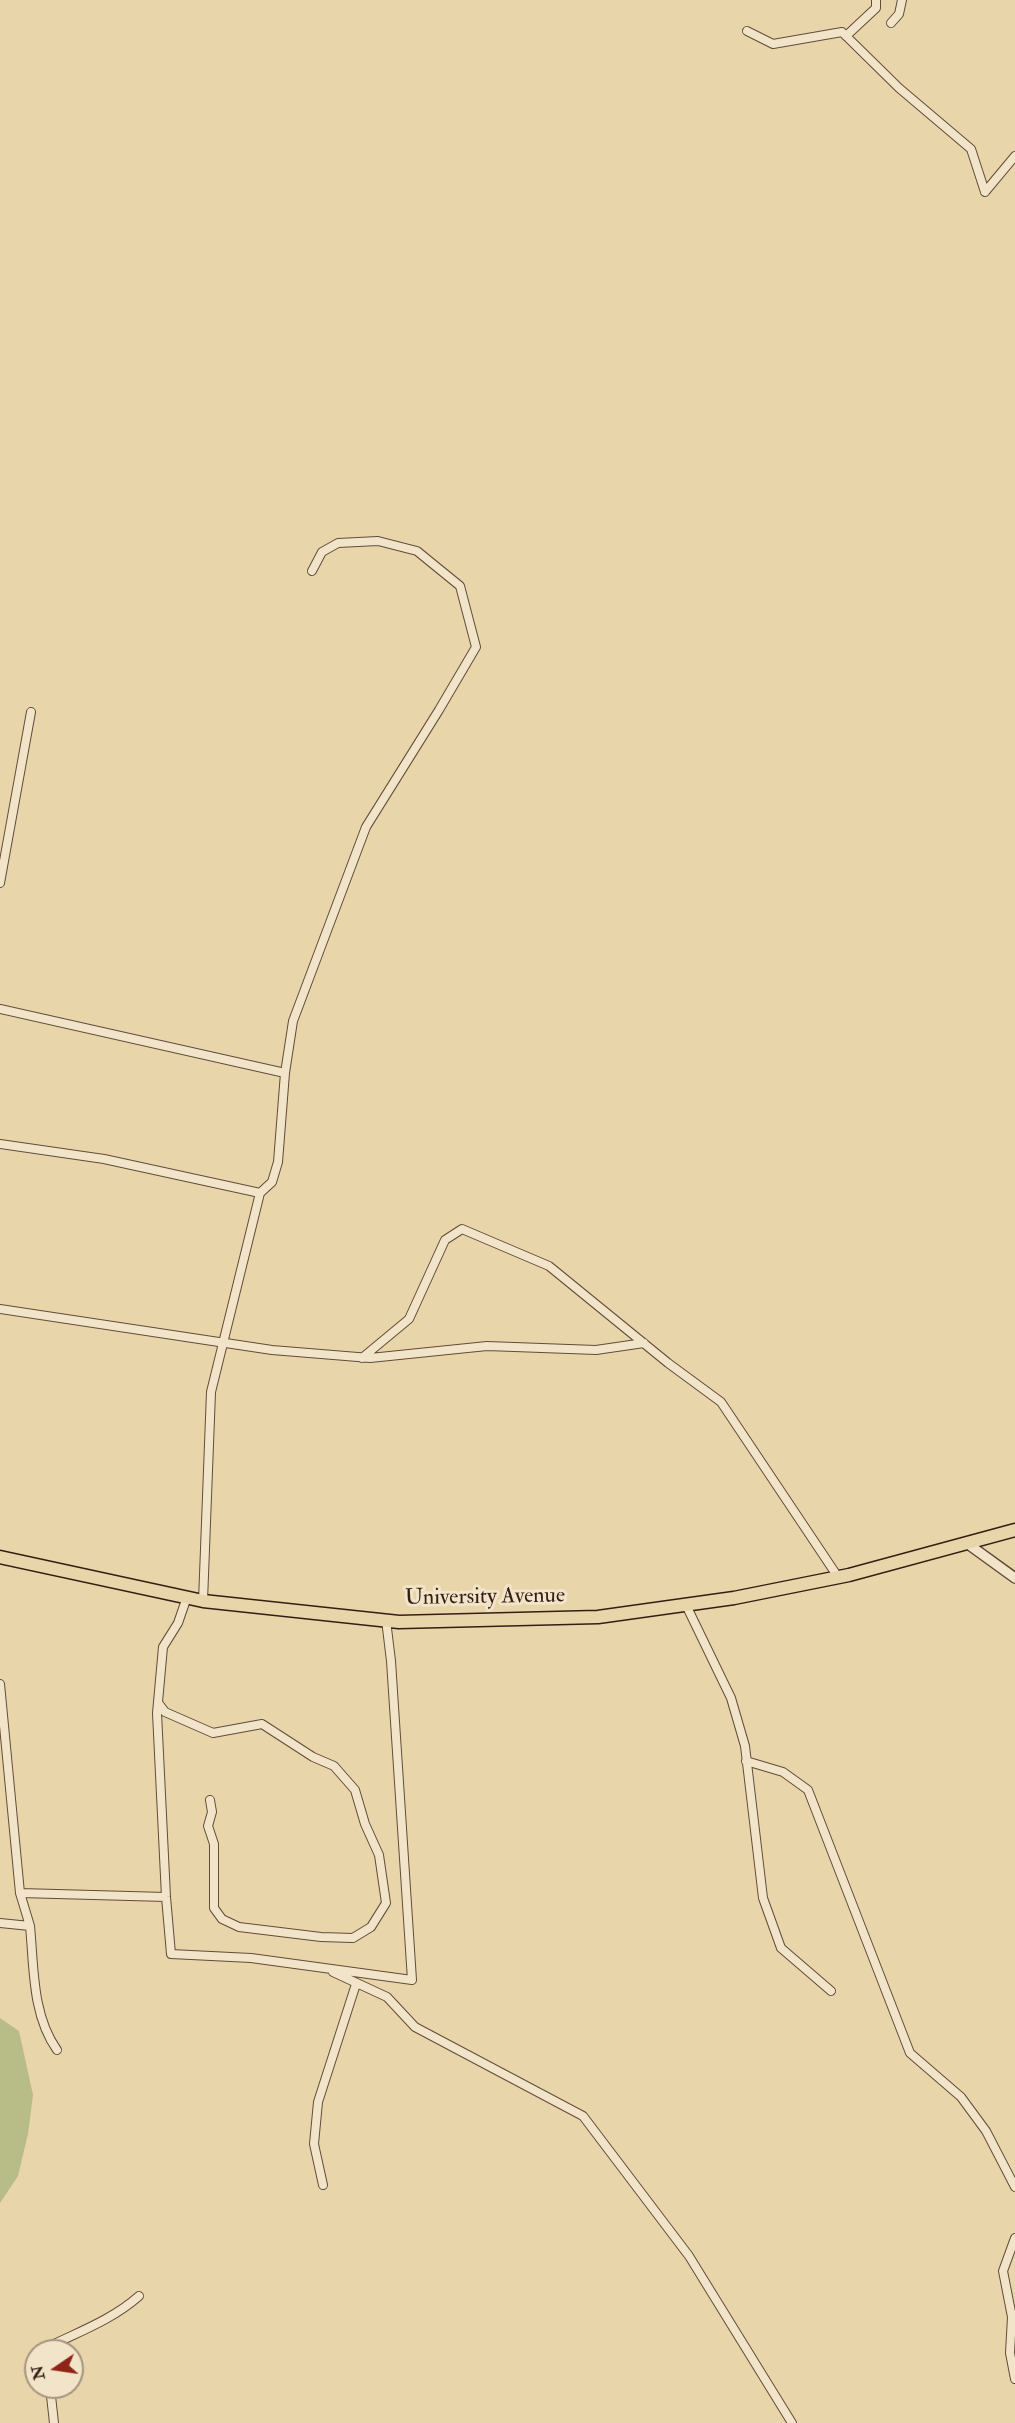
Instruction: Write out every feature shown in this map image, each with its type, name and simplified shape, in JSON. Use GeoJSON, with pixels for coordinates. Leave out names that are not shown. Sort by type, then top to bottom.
{"type":"FeatureCollection","features":[{"type":"Feature","properties":{"kind":"highway","name":"University Avenue"},"geometry":{"type":"LineString","coordinates":[[0,1557],[203,1601],[399,1622],[598,1617],[734,1598],[838,1577],[1015,1530]]}},
{"type":"Feature","properties":{"kind":"street"},"geometry":{"type":"LineString","coordinates":[[846,36],[876,8],[876,0]]}},
{"type":"Feature","properties":{"kind":"street"},"geometry":{"type":"LineString","coordinates":[[891,23],[899,14],[902,0]]}},
{"type":"Feature","properties":{"kind":"street"},"geometry":{"type":"LineString","coordinates":[[747,31],[773,44],[842,32],[899,88],[971,149],[985,192],[1015,156]]}},
{"type":"Feature","properties":{"kind":"street"},"geometry":{"type":"LineString","coordinates":[[203,1601],[211,1392],[260,1193],[272,1182],[278,1162],[285,1073],[293,1022],[366,827],[440,710],[476,647],[460,586],[417,551],[378,541],[338,543],[322,552],[312,571]]}},
{"type":"Feature","properties":{"kind":"street"},"geometry":{"type":"LineString","coordinates":[[0,883],[31,712]]}},
{"type":"Feature","properties":{"kind":"street"},"geometry":{"type":"LineString","coordinates":[[0,1009],[285,1073]]}},
{"type":"Feature","properties":{"kind":"street"},"geometry":{"type":"LineString","coordinates":[[0,1144],[105,1159],[260,1193]]}},
{"type":"Feature","properties":{"kind":"street"},"geometry":{"type":"LineString","coordinates":[[363,1358],[409,1319],[445,1240],[462,1229],[549,1266],[721,1402],[838,1577]]}},
{"type":"Feature","properties":{"kind":"street"},"geometry":{"type":"LineString","coordinates":[[0,1309],[272,1350],[363,1358],[486,1347],[596,1350],[644,1343]]}},
{"type":"Feature","properties":{"kind":"street"},"geometry":{"type":"LineString","coordinates":[[968,1544],[1015,1578]]}},
{"type":"Feature","properties":{"kind":"street"},"geometry":{"type":"LineString","coordinates":[[187,1598],[178,1623],[163,1647],[157,1713],[171,1954],[251,1958],[411,1980],[391,1661],[386,1620]]}},
{"type":"Feature","properties":{"kind":"street"},"geometry":{"type":"LineString","coordinates":[[686,1605],[731,1698],[746,1761],[763,1898],[774,1928],[782,1948],[831,1991]]}},
{"type":"Feature","properties":{"kind":"street"},"geometry":{"type":"LineString","coordinates":[[0,1684],[20,1893],[30,1926],[40,2016],[47,2036],[57,2050]]}},
{"type":"Feature","properties":{"kind":"street"},"geometry":{"type":"LineString","coordinates":[[159,1704],[165,1712],[213,1733],[261,1724],[292,1745],[334,1766],[355,1790],[365,1824],[379,1855],[386,1903],[371,1927],[353,1938],[321,1937],[259,1931],[239,1927],[222,1919],[214,1908],[214,1844],[208,1826],[212,1812],[210,1800]]}},
{"type":"Feature","properties":{"kind":"street"},"geometry":{"type":"LineString","coordinates":[[746,1761],[783,1772],[808,1790],[910,2053],[961,2097],[986,2131],[1015,2187]]}},
{"type":"Feature","properties":{"kind":"street"},"geometry":{"type":"LineString","coordinates":[[20,1893],[166,1897]]}},
{"type":"Feature","properties":{"kind":"street"},"geometry":{"type":"LineString","coordinates":[[0,1923],[30,1926]]}},
{"type":"Feature","properties":{"kind":"street"},"geometry":{"type":"LineString","coordinates":[[326,1968],[387,1997],[416,2027],[583,2116],[689,2256],[792,2423]]}},
{"type":"Feature","properties":{"kind":"street"},"geometry":{"type":"LineString","coordinates":[[323,2185],[314,2144],[318,2102],[356,1984]]}},
{"type":"Feature","properties":{"kind":"street"},"geometry":{"type":"LineString","coordinates":[[1015,2238],[1003,2271],[1012,2317],[1010,2353],[1015,2379]]}},
{"type":"Feature","properties":{"kind":"street"},"geometry":{"type":"LineString","coordinates":[[65,2339],[104,2321],[124,2309],[139,2296]]}},
{"type":"Feature","properties":{"kind":"street"},"geometry":{"type":"LineString","coordinates":[[51,2399],[54,2423]]}},
{"type":"Feature","properties":{"kind":"green space"},"geometry":{"type":"Polygon","coordinates":[[[0,2018],[19,2031],[33,2095],[28,2134],[18,2176],[0,2203],[0,2018]]]}}]}
